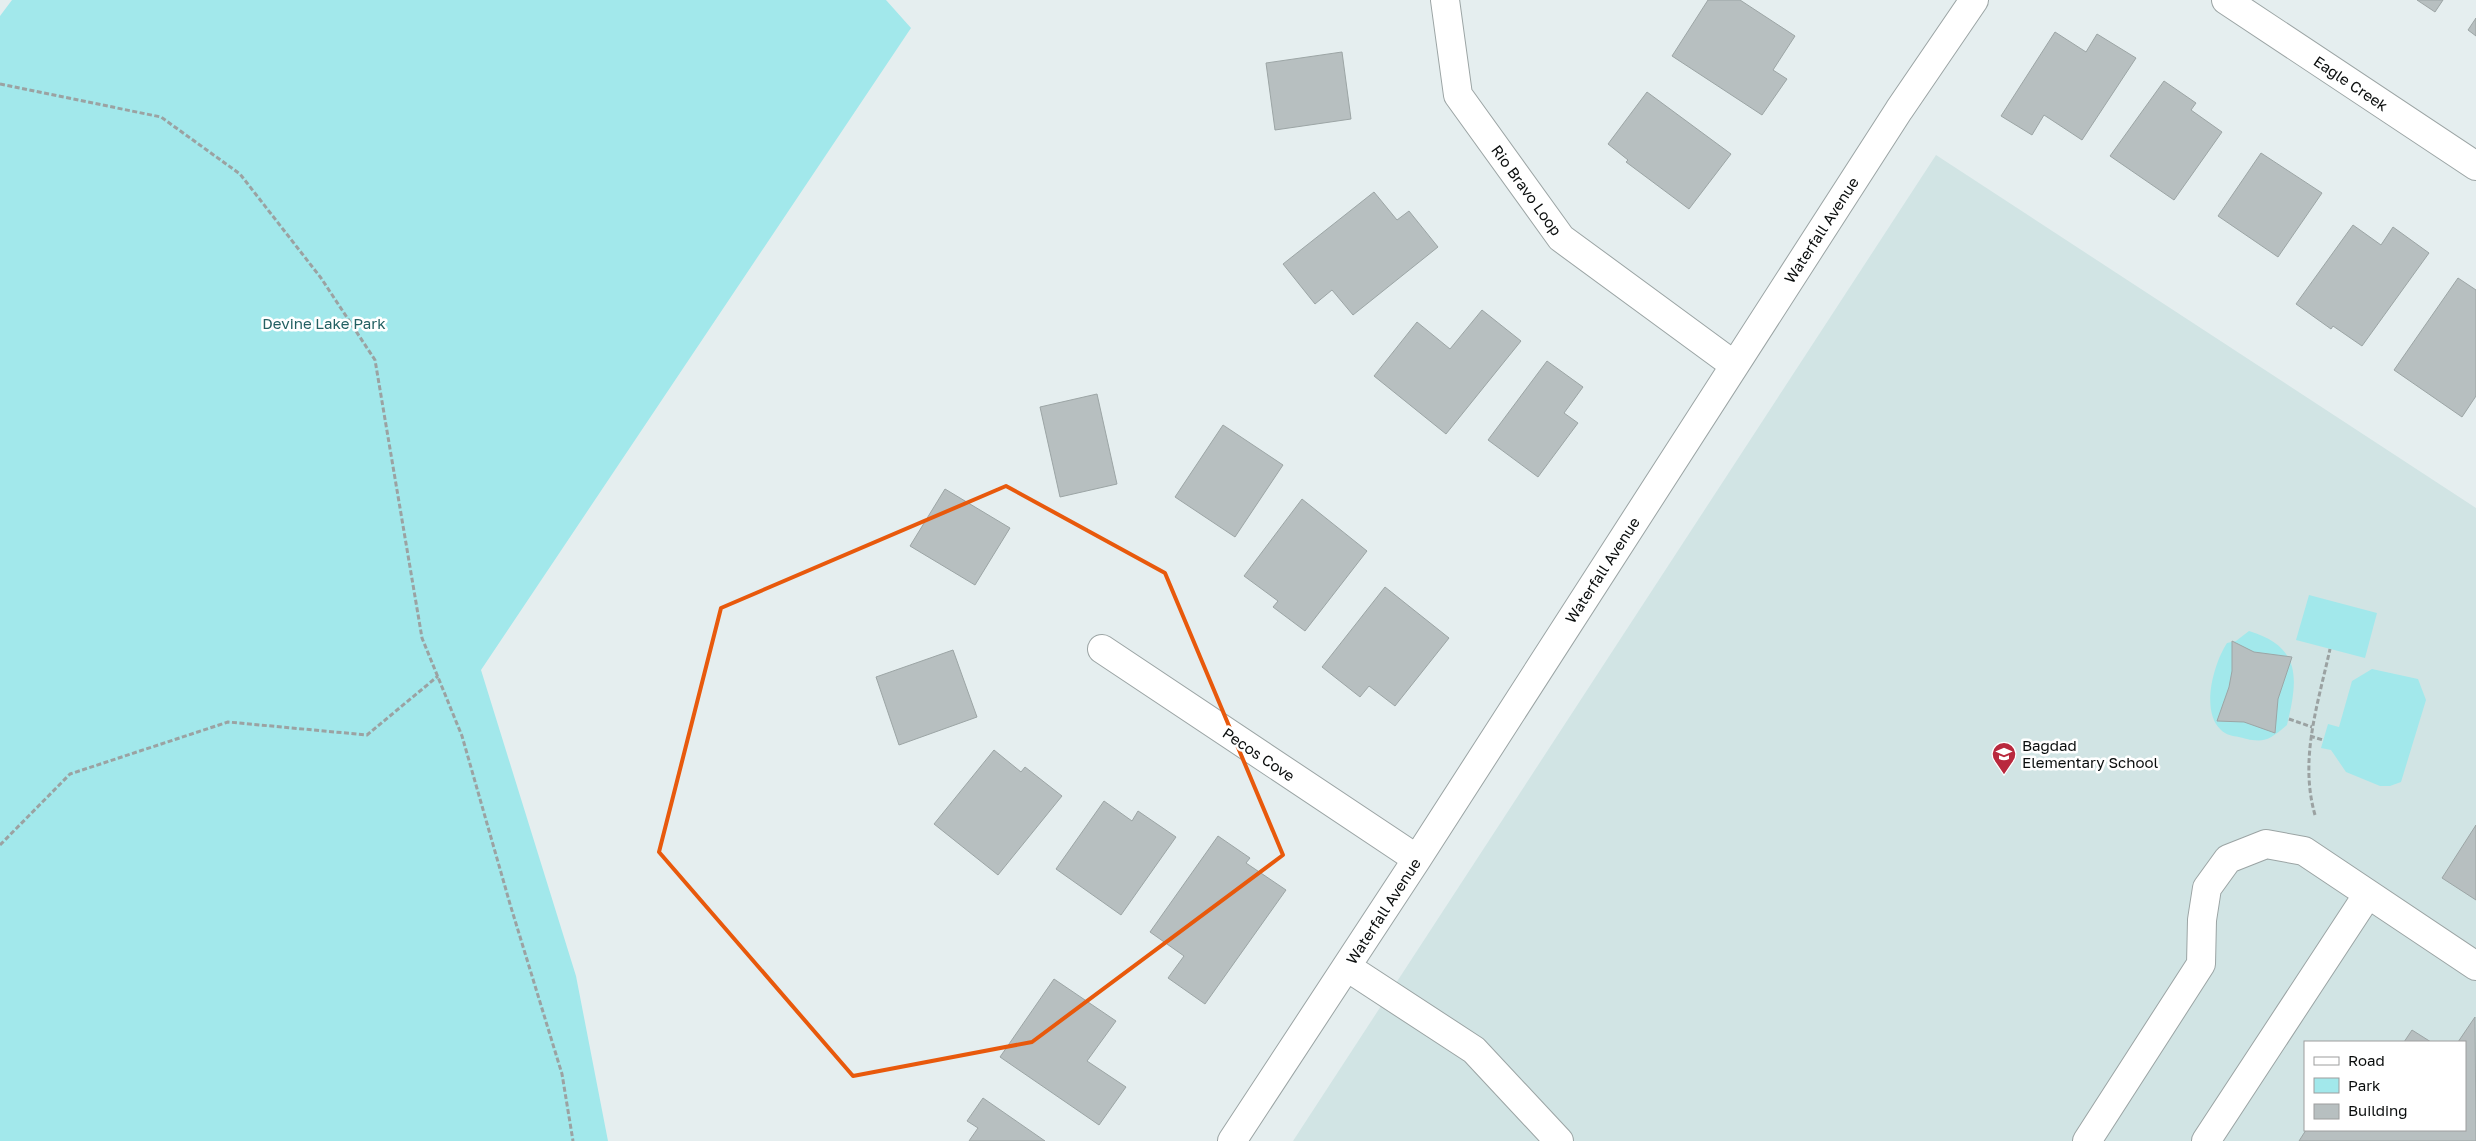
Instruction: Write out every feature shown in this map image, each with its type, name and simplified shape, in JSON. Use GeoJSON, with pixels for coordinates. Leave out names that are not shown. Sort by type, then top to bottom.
{"type":"FeatureCollection","features":[{"type":"Feature","properties":{"kind":"street","name":"Rio Bravo Loop"},"geometry":{"type":"LineString","coordinates":[[1445,0],[1458,95],[1561,238],[1734,365]]}},
{"type":"Feature","properties":{"kind":"street","name":"Waterfall Avenue"},"geometry":{"type":"LineString","coordinates":[[1232,1141],[1417,859],[1899,110],[1974,0]]}},
{"type":"Feature","properties":{"kind":"street","name":"Eagle Creek"},"geometry":{"type":"LineString","coordinates":[[2226,0],[2476,166]]}},
{"type":"Feature","properties":{"kind":"street","name":"Pecos Cove"},"geometry":{"type":"LineString","coordinates":[[1102,648],[1417,859]]}},
{"type":"Feature","properties":{"kind":"street"},"geometry":{"type":"LineString","coordinates":[[2087,1141],[2200,964],[2202,920],[2207,888],[2228,859],[2266,844],[2304,851],[2476,966]]}},
{"type":"Feature","properties":{"kind":"street"},"geometry":{"type":"LineString","coordinates":[[2206,1141],[2368,894]]}},
{"type":"Feature","properties":{"kind":"street"},"geometry":{"type":"LineString","coordinates":[[1347,967],[1474,1050],[1559,1141]]}},
{"type":"Feature","properties":{"kind":"path"},"geometry":{"type":"LineString","coordinates":[[0,84],[160,117],[240,174],[321,278],[375,360],[422,638],[462,736],[510,904],[562,1074],[572,1141]]}},
{"type":"Feature","properties":{"kind":"path"},"geometry":{"type":"LineString","coordinates":[[2316,818],[2309,795],[2308,762],[2310,736],[2330,649]]}},
{"type":"Feature","properties":{"kind":"path"},"geometry":{"type":"LineString","coordinates":[[0,845],[70,774],[228,722],[367,735],[438,676]]}},
{"type":"Feature","properties":{"kind":"path"},"geometry":{"type":"LineString","coordinates":[[2289,719],[2312,727]]}},
{"type":"Feature","properties":{"kind":"path"},"geometry":{"type":"LineString","coordinates":[[2310,736],[2323,740]]}},
{"type":"Feature","properties":{"kind":"highlighted area"},"geometry":{"type":"Polygon","coordinates":[[[1006,486],[1165,573],[1283,855],[1032,1042],[853,1076],[659,852],[721,608],[1006,486]]]}},
{"type":"Feature","properties":{"kind":"shaded area","name":"Bagdad Elementary School"},"geometry":{"type":"Polygon","coordinates":[[[1936,155],[2476,508],[2476,1141],[1293,1141],[1936,155]]]}},
{"type":"Feature","properties":{"kind":"green space","name":"Devine Lake Park"},"geometry":{"type":"Polygon","coordinates":[[[12,0],[886,0],[911,28],[481,670],[576,976],[608,1141],[0,1141],[0,16],[12,0]]]}},
{"type":"Feature","properties":{"kind":"green space"},"geometry":{"type":"Polygon","coordinates":[[[2309,595],[2377,613],[2365,658],[2296,640],[2309,595]]]}},
{"type":"Feature","properties":{"kind":"green space"},"geometry":{"type":"Polygon","coordinates":[[[2249,631],[2279,646],[2287,656],[2292,667],[2294,679],[2287,725],[2275,735],[2265,740],[2247,739],[2225,733],[2215,722],[2211,711],[2211,687],[2222,652],[2227,643],[2236,641],[2249,631]]]}},
{"type":"Feature","properties":{"kind":"green space"},"geometry":{"type":"Polygon","coordinates":[[[2372,669],[2418,679],[2426,700],[2401,782],[2390,786],[2380,786],[2346,772],[2331,750],[2321,748],[2328,724],[2339,727],[2352,681],[2372,669]]]}},
{"type":"Feature","properties":{"kind":"building"},"geometry":{"type":"Polygon","coordinates":[[[1708,0],[1740,0],[1795,36],[1773,70],[1787,79],[1762,115],[1672,56],[1708,0]]]}},
{"type":"Feature","properties":{"kind":"building"},"geometry":{"type":"Polygon","coordinates":[[[2417,0],[2443,0],[2435,12],[2417,0]]]}},
{"type":"Feature","properties":{"kind":"building"},"geometry":{"type":"Polygon","coordinates":[[[2476,18],[2476,36],[2468,30],[2476,18]]]}},
{"type":"Feature","properties":{"kind":"building"},"geometry":{"type":"Polygon","coordinates":[[[2055,32],[2086,52],[2097,34],[2136,58],[2082,140],[2044,115],[2032,135],[2001,116],[2055,32]]]}},
{"type":"Feature","properties":{"kind":"building"},"geometry":{"type":"Polygon","coordinates":[[[1342,52],[1351,119],[1275,130],[1266,63],[1342,52]]]}},
{"type":"Feature","properties":{"kind":"building"},"geometry":{"type":"Polygon","coordinates":[[[2164,81],[2196,103],[2191,110],[2222,132],[2174,200],[2110,156],[2164,81]]]}},
{"type":"Feature","properties":{"kind":"building"},"geometry":{"type":"Polygon","coordinates":[[[1647,92],[1731,154],[1689,209],[1626,162],[1628,160],[1608,144],[1647,92]]]}},
{"type":"Feature","properties":{"kind":"building"},"geometry":{"type":"Polygon","coordinates":[[[2261,153],[2322,193],[2278,257],[2218,216],[2261,153]]]}},
{"type":"Feature","properties":{"kind":"building"},"geometry":{"type":"Polygon","coordinates":[[[1374,192],[1397,220],[1409,211],[1438,247],[1353,315],[1332,290],[1315,304],[1283,264],[1374,192]]]}},
{"type":"Feature","properties":{"kind":"building"},"geometry":{"type":"Polygon","coordinates":[[[2353,225],[2381,245],[2393,227],[2429,253],[2362,346],[2333,326],[2331,329],[2296,304],[2353,225]]]}},
{"type":"Feature","properties":{"kind":"building"},"geometry":{"type":"Polygon","coordinates":[[[2458,278],[2476,290],[2476,396],[2462,417],[2394,370],[2458,278]]]}},
{"type":"Feature","properties":{"kind":"building"},"geometry":{"type":"Polygon","coordinates":[[[1482,310],[1521,341],[1446,434],[1374,376],[1417,322],[1450,349],[1482,310]]]}},
{"type":"Feature","properties":{"kind":"building"},"geometry":{"type":"Polygon","coordinates":[[[1547,361],[1583,387],[1564,413],[1578,423],[1538,477],[1488,440],[1547,361]]]}},
{"type":"Feature","properties":{"kind":"building"},"geometry":{"type":"Polygon","coordinates":[[[1097,394],[1117,484],[1060,497],[1040,407],[1097,394]]]}},
{"type":"Feature","properties":{"kind":"building"},"geometry":{"type":"Polygon","coordinates":[[[1223,425],[1283,465],[1235,537],[1175,497],[1223,425]]]}},
{"type":"Feature","properties":{"kind":"building"},"geometry":{"type":"Polygon","coordinates":[[[945,489],[1010,528],[975,585],[910,546],[945,489]]]}},
{"type":"Feature","properties":{"kind":"building"},"geometry":{"type":"Polygon","coordinates":[[[1302,499],[1367,551],[1305,631],[1273,607],[1278,601],[1244,576],[1302,499]]]}},
{"type":"Feature","properties":{"kind":"building"},"geometry":{"type":"Polygon","coordinates":[[[1385,587],[1449,638],[1395,706],[1369,686],[1360,697],[1322,667],[1385,587]]]}},
{"type":"Feature","properties":{"kind":"building"},"geometry":{"type":"Polygon","coordinates":[[[2232,641],[2254,652],[2292,657],[2278,699],[2275,733],[2244,722],[2217,721],[2229,687],[2232,671],[2232,641]]]}},
{"type":"Feature","properties":{"kind":"building"},"geometry":{"type":"Polygon","coordinates":[[[953,650],[977,717],[899,745],[876,677],[953,650]]]}},
{"type":"Feature","properties":{"kind":"building"},"geometry":{"type":"Polygon","coordinates":[[[994,750],[1021,772],[1025,767],[1062,796],[998,875],[934,824],[994,750]]]}},
{"type":"Feature","properties":{"kind":"building"},"geometry":{"type":"Polygon","coordinates":[[[1104,801],[1132,821],[1138,811],[1176,837],[1121,915],[1056,869],[1104,801]]]}},
{"type":"Feature","properties":{"kind":"building"},"geometry":{"type":"Polygon","coordinates":[[[2476,825],[2476,900],[2442,878],[2476,825]]]}},
{"type":"Feature","properties":{"kind":"building"},"geometry":{"type":"Polygon","coordinates":[[[1218,836],[1250,858],[1246,863],[1286,890],[1205,1004],[1168,978],[1184,956],[1150,932],[1218,836]]]}},
{"type":"Feature","properties":{"kind":"building"},"geometry":{"type":"Polygon","coordinates":[[[1054,979],[1116,1021],[1087,1061],[1126,1087],[1099,1125],[1000,1057],[1054,979]]]}},
{"type":"Feature","properties":{"kind":"building"},"geometry":{"type":"Polygon","coordinates":[[[2475,1017],[2476,1141],[2299,1141],[2305,1131],[2466,1131],[2466,1041],[2459,1041],[2475,1017]]]}},
{"type":"Feature","properties":{"kind":"building"},"geometry":{"type":"Polygon","coordinates":[[[2412,1030],[2429,1041],[2405,1041],[2412,1030]]]}},
{"type":"Feature","properties":{"kind":"building"},"geometry":{"type":"Polygon","coordinates":[[[983,1098],[1045,1141],[969,1141],[978,1128],[967,1121],[983,1098]]]}},
{"type":"Feature","properties":{"kind":"place","name":"Bagdad Elementary School"},"geometry":{"type":"Point","coordinates":[2004,775]}}]}
